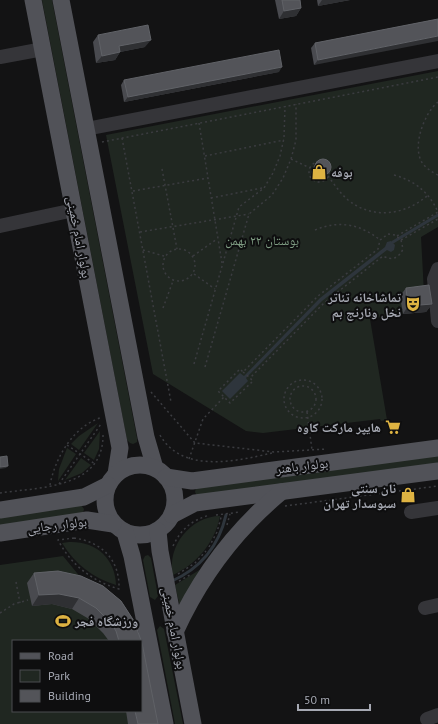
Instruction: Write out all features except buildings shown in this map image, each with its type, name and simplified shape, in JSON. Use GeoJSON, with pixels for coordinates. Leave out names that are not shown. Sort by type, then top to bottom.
{"type":"FeatureCollection","features":[{"type":"Feature","properties":{"kind":"main road","name":"بولوار امام خمینی"},"geometry":{"type":"LineString","coordinates":[[33,0],[120,444],[112,480]]}},
{"type":"Feature","properties":{"kind":"main road"},"geometry":{"type":"LineString","coordinates":[[61,0],[86,129],[152,435],[161,472],[173,488],[175,495],[172,515],[168,522],[158,531],[145,536],[131,535],[119,528]]}},
{"type":"Feature","properties":{"kind":"main road"},"geometry":{"type":"LineString","coordinates":[[120,444],[134,444],[152,435]]}},
{"type":"Feature","properties":{"kind":"main road","name":"بولوار باهنر"},"geometry":{"type":"LineString","coordinates":[[161,472],[192,481],[438,448]]}},
{"type":"Feature","properties":{"kind":"main road"},"geometry":{"type":"LineString","coordinates":[[161,472],[142,465],[128,467],[112,480],[105,506],[106,512],[119,528],[132,556],[165,724]]}},
{"type":"Feature","properties":{"kind":"main road","name":"بولوار باهنر"},"geometry":{"type":"LineString","coordinates":[[172,515],[195,503],[281,499],[438,472]]}},
{"type":"Feature","properties":{"kind":"main road","name":"بولوار رجایی"},"geometry":{"type":"LineString","coordinates":[[0,510],[84,497],[112,480]]}},
{"type":"Feature","properties":{"kind":"main road"},"geometry":{"type":"LineString","coordinates":[[175,632],[192,597],[213,563],[238,533],[261,509],[281,499]]}},
{"type":"Feature","properties":{"kind":"main road","name":"بولوار رجایی"},"geometry":{"type":"LineString","coordinates":[[0,533],[87,520],[119,528]]}},
{"type":"Feature","properties":{"kind":"main road","name":"بولوار امام خمینی"},"geometry":{"type":"LineString","coordinates":[[158,531],[160,551],[193,724]]}},
{"type":"Feature","properties":{"kind":"main road"},"geometry":{"type":"LineString","coordinates":[[144,616],[171,610]]}},
{"type":"Feature","properties":{"kind":"street"},"geometry":{"type":"LineString","coordinates":[[0,57],[43,49]]}},
{"type":"Feature","properties":{"kind":"street"},"geometry":{"type":"LineString","coordinates":[[86,129],[438,61]]}},
{"type":"Feature","properties":{"kind":"street"},"geometry":{"type":"LineString","coordinates":[[0,226],[74,210]]}},
{"type":"Feature","properties":{"kind":"street"},"geometry":{"type":"LineString","coordinates":[[438,269],[434,279],[438,321]]}},
{"type":"Feature","properties":{"kind":"street"},"geometry":{"type":"LineString","coordinates":[[411,512],[438,508]]}},
{"type":"Feature","properties":{"kind":"path"},"geometry":{"type":"LineString","coordinates":[[102,142],[438,77]]}},
{"type":"Feature","properties":{"kind":"path"},"geometry":{"type":"LineString","coordinates":[[438,102],[423,122],[418,153],[422,163],[429,170],[438,174]]}},
{"type":"Feature","properties":{"kind":"path"},"geometry":{"type":"LineString","coordinates":[[140,232],[249,214],[272,195],[283,178],[291,159],[296,140],[296,104]]}},
{"type":"Feature","properties":{"kind":"path"},"geometry":{"type":"LineString","coordinates":[[194,364],[239,207],[264,188],[273,173],[284,140],[286,120],[285,106]]}},
{"type":"Feature","properties":{"kind":"path"},"geometry":{"type":"LineString","coordinates":[[199,123],[222,265]]}},
{"type":"Feature","properties":{"kind":"path"},"geometry":{"type":"LineString","coordinates":[[122,138],[171,402]]}},
{"type":"Feature","properties":{"kind":"path"},"geometry":{"type":"LineString","coordinates":[[205,156],[284,140]]}},
{"type":"Feature","properties":{"kind":"path"},"geometry":{"type":"LineString","coordinates":[[291,159],[310,168]]}},
{"type":"Feature","properties":{"kind":"path"},"geometry":{"type":"LineString","coordinates":[[320,162],[327,165],[330,172],[326,180],[319,182],[312,179],[309,172],[310,168],[312,164],[320,162]]}},
{"type":"Feature","properties":{"kind":"path"},"geometry":{"type":"LineString","coordinates":[[162,169],[177,249]]}},
{"type":"Feature","properties":{"kind":"path"},"geometry":{"type":"LineString","coordinates":[[394,175],[410,180],[428,195],[438,212],[397,236]]}},
{"type":"Feature","properties":{"kind":"path"},"geometry":{"type":"LineString","coordinates":[[328,176],[348,200],[371,211],[389,213],[402,211],[414,206],[428,195]]}},
{"type":"Feature","properties":{"kind":"path"},"geometry":{"type":"LineString","coordinates":[[132,191],[208,178]]}},
{"type":"Feature","properties":{"kind":"path"},"geometry":{"type":"LineString","coordinates":[[211,198],[264,188]]}},
{"type":"Feature","properties":{"kind":"path"},"geometry":{"type":"LineString","coordinates":[[205,366],[249,214]]}},
{"type":"Feature","properties":{"kind":"path"},"geometry":{"type":"LineString","coordinates":[[401,240],[438,218]]}},
{"type":"Feature","properties":{"kind":"path"},"geometry":{"type":"LineString","coordinates":[[315,230],[332,224],[349,225],[366,230],[380,240]]}},
{"type":"Feature","properties":{"kind":"path"},"geometry":{"type":"LineString","coordinates":[[244,373],[318,296],[378,249],[380,240],[388,234],[397,236],[401,240],[403,249],[399,255],[392,259],[383,256],[324,303],[249,377]]}},
{"type":"Feature","properties":{"kind":"path"},"geometry":{"type":"LineString","coordinates":[[193,256],[218,239]]}},
{"type":"Feature","properties":{"kind":"path"},"geometry":{"type":"LineString","coordinates":[[183,249],[193,256],[195,262],[193,274],[182,282],[173,281],[168,278],[162,268],[165,257],[172,250],[183,249]]}},
{"type":"Feature","properties":{"kind":"path"},"geometry":{"type":"LineString","coordinates":[[143,250],[165,257]]}},
{"type":"Feature","properties":{"kind":"path"},"geometry":{"type":"LineString","coordinates":[[193,274],[215,289]]}},
{"type":"Feature","properties":{"kind":"path"},"geometry":{"type":"LineString","coordinates":[[162,308],[173,281]]}},
{"type":"Feature","properties":{"kind":"path"},"geometry":{"type":"LineString","coordinates":[[240,369],[249,377],[253,381],[230,403],[218,392],[240,369]]}},
{"type":"Feature","properties":{"kind":"path"},"geometry":{"type":"LineString","coordinates":[[305,381],[312,383],[321,393],[322,401],[320,408],[316,414],[309,417],[302,418],[295,416],[285,406],[284,398],[286,391],[291,385],[297,382],[305,381]]}},
{"type":"Feature","properties":{"kind":"path"},"geometry":{"type":"LineString","coordinates":[[299,387],[309,388],[316,395],[315,405],[308,412],[298,411],[291,404],[292,394],[299,387]]}},
{"type":"Feature","properties":{"kind":"path"},"geometry":{"type":"LineString","coordinates":[[149,396],[148,389],[195,443],[274,452]]}},
{"type":"Feature","properties":{"kind":"path"},"geometry":{"type":"LineString","coordinates":[[189,459],[203,419],[224,398]]}},
{"type":"Feature","properties":{"kind":"path"},"geometry":{"type":"LineString","coordinates":[[308,412],[312,450]]}},
{"type":"Feature","properties":{"kind":"path"},"geometry":{"type":"LineString","coordinates":[[50,485],[54,467],[67,445],[90,423],[100,418],[102,428]]}},
{"type":"Feature","properties":{"kind":"path"},"geometry":{"type":"LineString","coordinates":[[59,484],[101,424]]}},
{"type":"Feature","properties":{"kind":"path"},"geometry":{"type":"LineString","coordinates":[[0,493],[59,484],[82,476],[94,464],[102,448],[103,432]]}},
{"type":"Feature","properties":{"kind":"path"},"geometry":{"type":"LineString","coordinates":[[152,435],[175,452],[189,459],[212,462],[274,452],[328,448]]}},
{"type":"Feature","properties":{"kind":"path"},"geometry":{"type":"LineString","coordinates":[[67,445],[94,464]]}},
{"type":"Feature","properties":{"kind":"path"},"geometry":{"type":"LineString","coordinates":[[281,499],[438,486]]}},
{"type":"Feature","properties":{"kind":"path"},"geometry":{"type":"LineString","coordinates":[[172,548],[177,537],[191,523],[210,515],[261,509]]}},
{"type":"Feature","properties":{"kind":"path"},"geometry":{"type":"LineString","coordinates":[[175,576],[195,563],[208,549],[217,532],[222,514]]}},
{"type":"Feature","properties":{"kind":"path"},"geometry":{"type":"LineString","coordinates":[[83,539],[105,551],[116,568],[119,589],[102,583],[83,572],[68,556],[58,540],[83,539]]}},
{"type":"Feature","properties":{"kind":"path"},"geometry":{"type":"LineString","coordinates":[[16,582],[20,603]]}},
{"type":"Feature","properties":{"kind":"path"},"geometry":{"type":"LineString","coordinates":[[0,613],[28,600]]}},
{"type":"Feature","properties":{"kind":"green space"},"geometry":{"type":"Polygon","coordinates":[[[42,0],[52,0],[137,438],[137,442],[133,444],[127,440],[42,0]]]}},
{"type":"Feature","properties":{"kind":"green space","name":"بوستان ۲۲ بهمن"},"geometry":{"type":"Polygon","coordinates":[[[438,71],[438,227],[421,237],[424,293],[401,296],[403,314],[370,319],[387,420],[381,421],[380,419],[263,433],[246,431],[153,374],[106,135],[438,71]]]}},
{"type":"Feature","properties":{"kind":"green space"},"geometry":{"type":"Polygon","coordinates":[[[98,423],[79,450],[71,444],[79,436],[98,423]]]}},
{"type":"Feature","properties":{"kind":"green space"},"geometry":{"type":"Polygon","coordinates":[[[100,431],[99,449],[94,460],[84,453],[100,431]]]}},
{"type":"Feature","properties":{"kind":"green space"},"geometry":{"type":"Polygon","coordinates":[[[67,448],[76,454],[58,481],[59,469],[67,448]]]}},
{"type":"Feature","properties":{"kind":"green space"},"geometry":{"type":"Polygon","coordinates":[[[438,454],[438,466],[197,496],[195,492],[196,488],[438,454]]]}},
{"type":"Feature","properties":{"kind":"green space"},"geometry":{"type":"Polygon","coordinates":[[[81,458],[91,465],[82,473],[65,480],[81,458]]]}},
{"type":"Feature","properties":{"kind":"green space"},"geometry":{"type":"Polygon","coordinates":[[[81,505],[84,509],[83,513],[0,527],[0,516],[81,505]]]}},
{"type":"Feature","properties":{"kind":"green space"},"geometry":{"type":"Polygon","coordinates":[[[220,516],[214,535],[204,551],[190,565],[173,575],[173,554],[183,535],[199,521],[209,517],[220,516]]]}},
{"type":"Feature","properties":{"kind":"green space"},"geometry":{"type":"Polygon","coordinates":[[[69,542],[88,544],[102,553],[108,559],[112,567],[116,585],[92,574],[79,564],[62,543],[69,542]]]}},
{"type":"Feature","properties":{"kind":"green space"},"geometry":{"type":"Polygon","coordinates":[[[148,555],[151,558],[158,596],[155,600],[150,597],[143,560],[145,556],[148,555]]]}},
{"type":"Feature","properties":{"kind":"green space","name":"ورزشگاه فجر"},"geometry":{"type":"Polygon","coordinates":[[[63,556],[132,640],[12,640],[12,712],[142,712],[152,724],[0,724],[0,565],[63,556]]]}},
{"type":"Feature","properties":{"kind":"green space"},"geometry":{"type":"Polygon","coordinates":[[[201,569],[180,607],[175,585],[201,569]]]}},
{"type":"Feature","properties":{"kind":"green space"},"geometry":{"type":"Polygon","coordinates":[[[160,626],[164,629],[183,724],[175,724],[157,630],[160,626]]]}},
{"type":"Feature","properties":{"kind":"shaded area"},"geometry":{"type":"Polygon","coordinates":[[[391,241],[395,245],[394,250],[391,252],[387,250],[322,301],[246,378],[248,381],[230,399],[222,391],[240,373],[244,376],[320,298],[385,247],[387,242],[391,241]]]}},
{"type":"Feature","properties":{"kind":"waterway"},"geometry":{"type":"LineString","coordinates":[[393,242],[438,215]]}},
{"type":"Feature","properties":{"kind":"waterway"},"geometry":{"type":"LineString","coordinates":[[172,581],[192,569],[207,554],[219,536],[226,515]]}},
{"type":"Feature","properties":{"kind":"place","name":"بوفه"},"geometry":{"type":"Point","coordinates":[319,172]}},
{"type":"Feature","properties":{"kind":"place","name":"تماشاخانه تئاتر نخل ونارنج بم"},"geometry":{"type":"Point","coordinates":[413,304]}},
{"type":"Feature","properties":{"kind":"place","name":"هایپر مارکت کاوه"},"geometry":{"type":"Point","coordinates":[393,427]}},
{"type":"Feature","properties":{"kind":"place","name":"نان سنتی سبوسدار تهران"},"geometry":{"type":"Point","coordinates":[408,495]}},
{"type":"Feature","properties":{"kind":"place","name":"ورزشگاه فجر"},"geometry":{"type":"Point","coordinates":[63,621]}}]}
